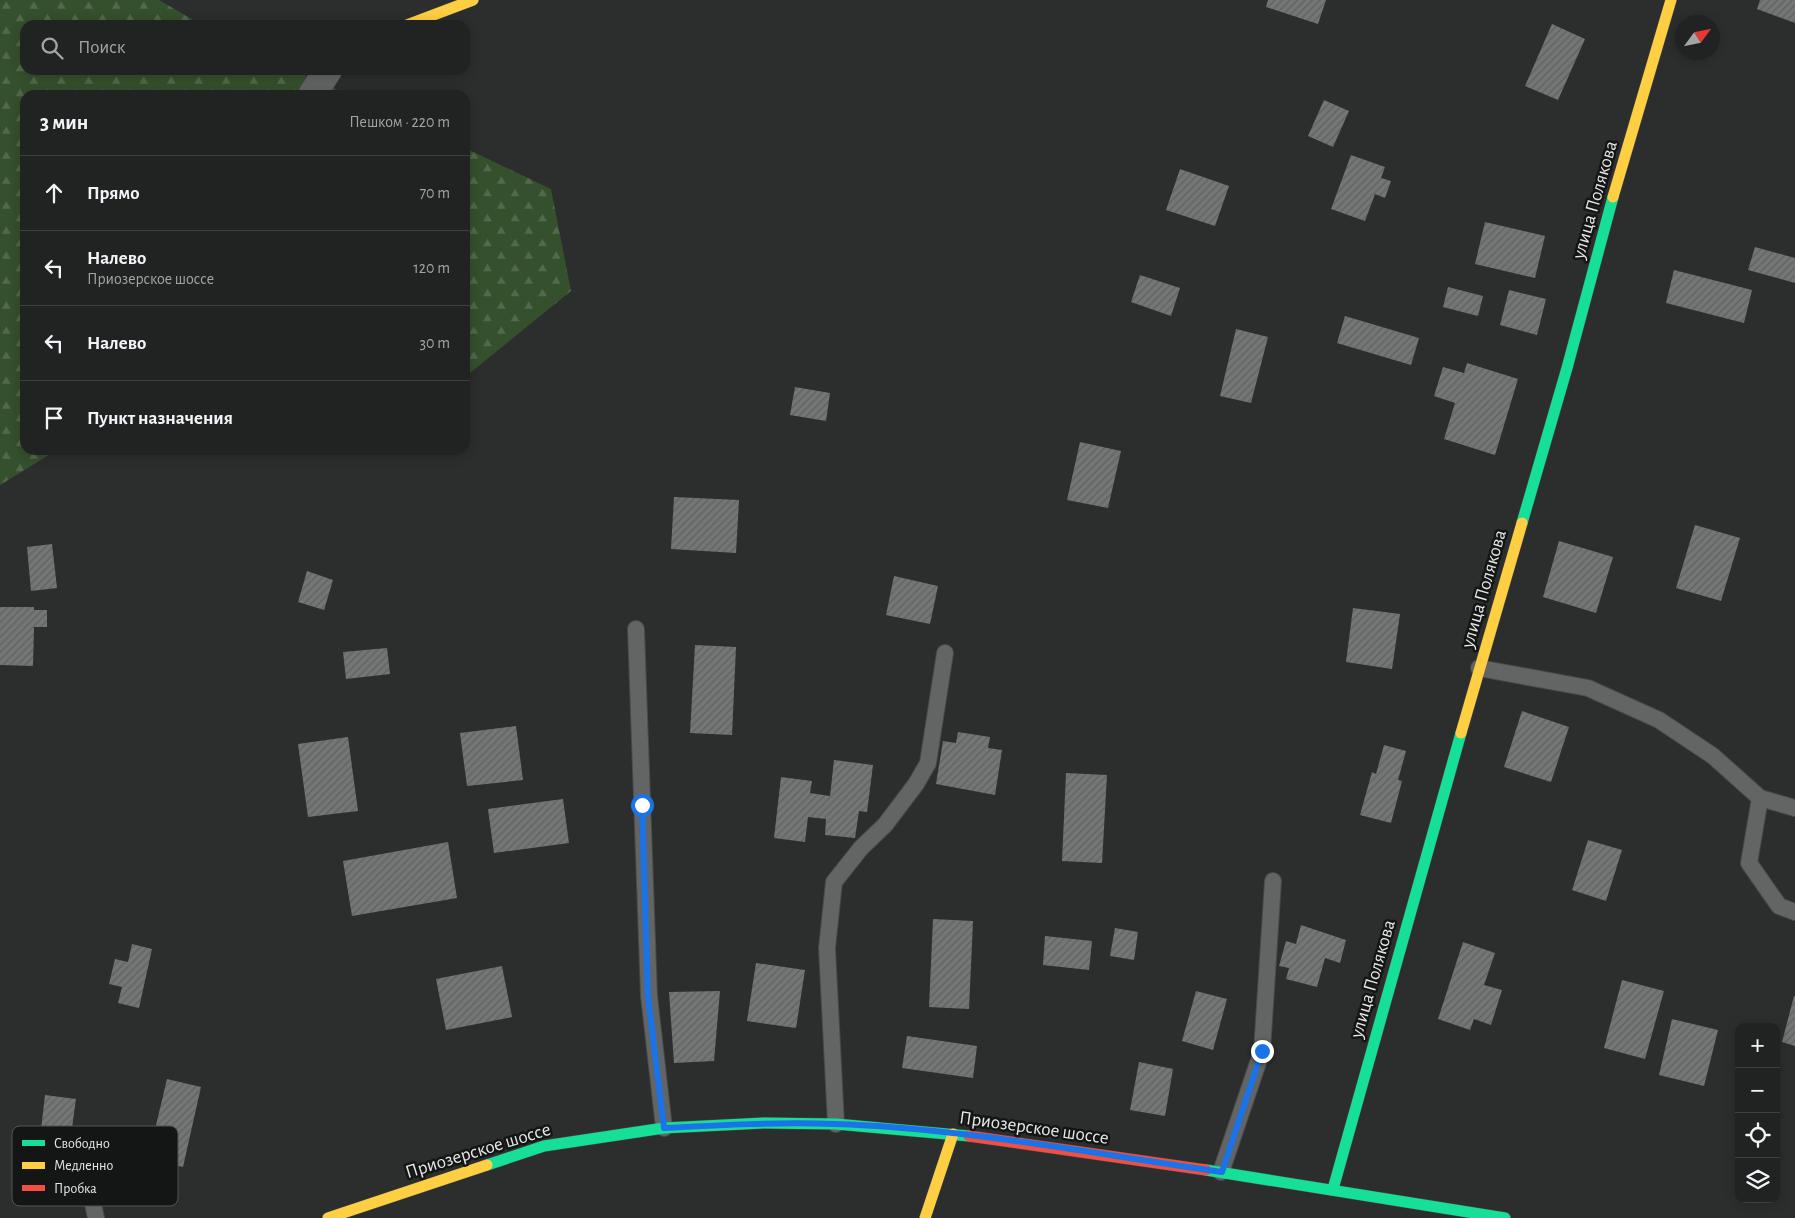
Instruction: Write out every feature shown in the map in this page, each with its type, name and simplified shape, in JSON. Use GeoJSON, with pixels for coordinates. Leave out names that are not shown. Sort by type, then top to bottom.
{"type":"FeatureCollection","features":[{"type":"Feature","properties":{"kind":"street","name":"улица Полякова"},"geometry":{"type":"LineString","coordinates":[[1333,1190],[1478,668],[1567,368],[1613,198],[1671,0]]}},
{"type":"Feature","properties":{"kind":"street"},"geometry":{"type":"LineString","coordinates":[[420,20],[471,1]]}},
{"type":"Feature","properties":{"kind":"street"},"geometry":{"type":"LineString","coordinates":[[315,90],[325,75]]}},
{"type":"Feature","properties":{"kind":"street","name":"Приозерское шоссе"},"geometry":{"type":"LineString","coordinates":[[328,1218],[544,1146],[664,1128],[764,1124],[836,1124],[953,1134],[1222,1172],[1333,1190],[1437,1212],[1505,1218]]}},
{"type":"Feature","properties":{"kind":"street"},"geometry":{"type":"LineString","coordinates":[[926,1218],[953,1134]]}},
{"type":"Feature","properties":{"kind":"lane"},"geometry":{"type":"LineString","coordinates":[[636,629],[648,996],[664,1128]]}},
{"type":"Feature","properties":{"kind":"lane"},"geometry":{"type":"LineString","coordinates":[[836,1124],[827,948],[834,882],[862,848],[885,825],[916,784],[928,762],[945,653]]}},
{"type":"Feature","properties":{"kind":"lane"},"geometry":{"type":"LineString","coordinates":[[1478,668],[1588,688],[1659,720],[1713,756],[1760,798],[1795,808]]}},
{"type":"Feature","properties":{"kind":"lane"},"geometry":{"type":"LineString","coordinates":[[1760,798],[1749,863],[1779,906],[1795,912]]}},
{"type":"Feature","properties":{"kind":"lane"},"geometry":{"type":"LineString","coordinates":[[1222,1172],[1262,1051],[1273,881]]}},
{"type":"Feature","properties":{"kind":"green space"},"geometry":{"type":"Polygon","coordinates":[[[0,0],[159,0],[193,20],[20,20],[20,75],[304,75],[338,90],[20,90],[20,455],[49,455],[0,485],[0,0]]]}},
{"type":"Feature","properties":{"kind":"green space"},"geometry":{"type":"Polygon","coordinates":[[[470,150],[551,189],[571,291],[470,373],[470,150]]]}},
{"type":"Feature","properties":{"kind":"building"},"geometry":{"type":"Polygon","coordinates":[[[1268,0],[1326,0],[1318,24],[1266,7],[1268,0]]]}},
{"type":"Feature","properties":{"kind":"building"},"geometry":{"type":"Polygon","coordinates":[[[1760,0],[1795,0],[1795,23],[1757,9],[1760,0]]]}},
{"type":"Feature","properties":{"kind":"building"},"geometry":{"type":"Polygon","coordinates":[[[1552,24],[1585,39],[1558,100],[1525,86],[1552,24]]]}},
{"type":"Feature","properties":{"kind":"building"},"geometry":{"type":"Polygon","coordinates":[[[1324,100],[1349,111],[1333,147],[1308,136],[1324,100]]]}},
{"type":"Feature","properties":{"kind":"building"},"geometry":{"type":"Polygon","coordinates":[[[1351,155],[1385,167],[1381,178],[1391,181],[1385,198],[1375,194],[1365,221],[1331,209],[1351,155]]]}},
{"type":"Feature","properties":{"kind":"building"},"geometry":{"type":"Polygon","coordinates":[[[1180,169],[1229,186],[1215,226],[1166,210],[1180,169]]]}},
{"type":"Feature","properties":{"kind":"building"},"geometry":{"type":"Polygon","coordinates":[[[1485,222],[1545,236],[1535,278],[1475,264],[1485,222]]]}},
{"type":"Feature","properties":{"kind":"building"},"geometry":{"type":"Polygon","coordinates":[[[1755,247],[1795,258],[1795,283],[1748,270],[1755,247]]]}},
{"type":"Feature","properties":{"kind":"building"},"geometry":{"type":"Polygon","coordinates":[[[1674,270],[1752,290],[1744,323],[1666,303],[1674,270]]]}},
{"type":"Feature","properties":{"kind":"building"},"geometry":{"type":"Polygon","coordinates":[[[1140,275],[1180,288],[1171,316],[1131,302],[1140,275]]]}},
{"type":"Feature","properties":{"kind":"building"},"geometry":{"type":"Polygon","coordinates":[[[1448,287],[1483,296],[1478,316],[1443,307],[1448,287]]]}},
{"type":"Feature","properties":{"kind":"building"},"geometry":{"type":"Polygon","coordinates":[[[1509,290],[1546,299],[1537,335],[1500,325],[1509,290]]]}},
{"type":"Feature","properties":{"kind":"building"},"geometry":{"type":"Polygon","coordinates":[[[1345,316],[1419,338],[1411,365],[1337,343],[1345,316]]]}},
{"type":"Feature","properties":{"kind":"building"},"geometry":{"type":"Polygon","coordinates":[[[1236,329],[1268,337],[1251,403],[1220,396],[1236,329]]]}},
{"type":"Feature","properties":{"kind":"building"},"geometry":{"type":"Polygon","coordinates":[[[1467,363],[1518,379],[1495,455],[1444,439],[1455,403],[1434,396],[1443,367],[1464,373],[1467,363]]]}},
{"type":"Feature","properties":{"kind":"building"},"geometry":{"type":"Polygon","coordinates":[[[795,387],[830,393],[826,421],[790,415],[795,387]]]}},
{"type":"Feature","properties":{"kind":"building"},"geometry":{"type":"Polygon","coordinates":[[[1080,442],[1121,451],[1108,508],[1067,500],[1080,442]]]}},
{"type":"Feature","properties":{"kind":"building"},"geometry":{"type":"Polygon","coordinates":[[[674,497],[739,500],[736,553],[671,549],[674,497]]]}},
{"type":"Feature","properties":{"kind":"building"},"geometry":{"type":"Polygon","coordinates":[[[1695,525],[1740,538],[1721,601],[1676,588],[1695,525]]]}},
{"type":"Feature","properties":{"kind":"building"},"geometry":{"type":"Polygon","coordinates":[[[1559,541],[1613,557],[1596,613],[1543,597],[1559,541]]]}},
{"type":"Feature","properties":{"kind":"building"},"geometry":{"type":"Polygon","coordinates":[[[52,544],[57,588],[31,591],[27,547],[52,544]]]}},
{"type":"Feature","properties":{"kind":"building"},"geometry":{"type":"Polygon","coordinates":[[[307,571],[333,580],[324,610],[298,602],[307,571]]]}},
{"type":"Feature","properties":{"kind":"building"},"geometry":{"type":"Polygon","coordinates":[[[894,576],[938,586],[930,624],[886,615],[894,576]]]}},
{"type":"Feature","properties":{"kind":"building"},"geometry":{"type":"Polygon","coordinates":[[[0,607],[34,607],[34,610],[47,610],[47,627],[34,627],[33,666],[0,665],[0,607]]]}},
{"type":"Feature","properties":{"kind":"building"},"geometry":{"type":"Polygon","coordinates":[[[1353,608],[1400,614],[1392,669],[1346,662],[1353,608]]]}},
{"type":"Feature","properties":{"kind":"building"},"geometry":{"type":"Polygon","coordinates":[[[695,645],[736,647],[732,735],[690,733],[695,645]]]}},
{"type":"Feature","properties":{"kind":"building"},"geometry":{"type":"Polygon","coordinates":[[[387,648],[390,674],[346,679],[343,652],[387,648]]]}},
{"type":"Feature","properties":{"kind":"building"},"geometry":{"type":"Polygon","coordinates":[[[1522,711],[1569,727],[1551,782],[1504,767],[1522,711]]]}},
{"type":"Feature","properties":{"kind":"building"},"geometry":{"type":"Polygon","coordinates":[[[516,726],[523,780],[467,786],[460,733],[516,726]]]}},
{"type":"Feature","properties":{"kind":"building"},"geometry":{"type":"Polygon","coordinates":[[[958,732],[990,737],[988,748],[1002,750],[995,795],[936,784],[943,741],[956,743],[958,732]]]}},
{"type":"Feature","properties":{"kind":"building"},"geometry":{"type":"Polygon","coordinates":[[[348,737],[358,811],[308,817],[298,744],[348,737]]]}},
{"type":"Feature","properties":{"kind":"building"},"geometry":{"type":"Polygon","coordinates":[[[1384,745],[1406,751],[1398,780],[1402,781],[1391,823],[1360,815],[1372,772],[1376,774],[1384,745]]]}},
{"type":"Feature","properties":{"kind":"building"},"geometry":{"type":"Polygon","coordinates":[[[834,760],[873,765],[867,812],[859,811],[855,838],[825,835],[826,819],[808,817],[805,842],[774,838],[781,777],[812,781],[810,793],[830,796],[834,760]]]}},
{"type":"Feature","properties":{"kind":"building"},"geometry":{"type":"Polygon","coordinates":[[[1066,773],[1107,775],[1102,863],[1062,861],[1066,773]]]}},
{"type":"Feature","properties":{"kind":"building"},"geometry":{"type":"Polygon","coordinates":[[[563,799],[569,843],[494,853],[488,809],[563,799]]]}},
{"type":"Feature","properties":{"kind":"building"},"geometry":{"type":"Polygon","coordinates":[[[1588,840],[1622,850],[1606,901],[1572,890],[1588,840]]]}},
{"type":"Feature","properties":{"kind":"building"},"geometry":{"type":"Polygon","coordinates":[[[448,842],[457,898],[352,916],[343,861],[448,842]]]}},
{"type":"Feature","properties":{"kind":"building"},"geometry":{"type":"Polygon","coordinates":[[[933,919],[973,921],[969,1009],[929,1007],[933,919]]]}},
{"type":"Feature","properties":{"kind":"building"},"geometry":{"type":"Polygon","coordinates":[[[1301,925],[1346,940],[1340,963],[1325,958],[1317,987],[1286,979],[1289,968],[1279,966],[1286,941],[1296,944],[1301,925]]]}},
{"type":"Feature","properties":{"kind":"building"},"geometry":{"type":"Polygon","coordinates":[[[1115,928],[1138,932],[1134,960],[1110,956],[1115,928]]]}},
{"type":"Feature","properties":{"kind":"building"},"geometry":{"type":"Polygon","coordinates":[[[1045,936],[1092,941],[1089,970],[1043,965],[1045,936]]]}},
{"type":"Feature","properties":{"kind":"building"},"geometry":{"type":"Polygon","coordinates":[[[1463,942],[1495,953],[1484,985],[1502,990],[1491,1025],[1474,1019],[1470,1030],[1438,1019],[1463,942]]]}},
{"type":"Feature","properties":{"kind":"building"},"geometry":{"type":"Polygon","coordinates":[[[132,944],[152,949],[139,1008],[118,1003],[122,987],[109,984],[115,959],[128,962],[132,944]]]}},
{"type":"Feature","properties":{"kind":"building"},"geometry":{"type":"Polygon","coordinates":[[[756,963],[805,970],[796,1028],[747,1021],[756,963]]]}},
{"type":"Feature","properties":{"kind":"building"},"geometry":{"type":"Polygon","coordinates":[[[502,966],[512,1017],[446,1030],[436,979],[502,966]]]}},
{"type":"Feature","properties":{"kind":"building"},"geometry":{"type":"Polygon","coordinates":[[[1622,980],[1664,991],[1645,1059],[1604,1048],[1622,980]]]}},
{"type":"Feature","properties":{"kind":"building"},"geometry":{"type":"Polygon","coordinates":[[[720,991],[714,1061],[674,1063],[669,992],[720,991]]]}},
{"type":"Feature","properties":{"kind":"building"},"geometry":{"type":"Polygon","coordinates":[[[1196,991],[1227,999],[1213,1050],[1182,1041],[1196,991]]]}},
{"type":"Feature","properties":{"kind":"building"},"geometry":{"type":"Polygon","coordinates":[[[1795,996],[1795,1046],[1782,1042],[1795,996]]]}},
{"type":"Feature","properties":{"kind":"building"},"geometry":{"type":"Polygon","coordinates":[[[1672,1019],[1718,1030],[1704,1086],[1659,1075],[1672,1019]]]}},
{"type":"Feature","properties":{"kind":"building"},"geometry":{"type":"Polygon","coordinates":[[[907,1036],[977,1046],[973,1078],[902,1068],[907,1036]]]}},
{"type":"Feature","properties":{"kind":"building"},"geometry":{"type":"Polygon","coordinates":[[[1139,1062],[1173,1069],[1165,1116],[1130,1110],[1139,1062]]]}},
{"type":"Feature","properties":{"kind":"building"},"geometry":{"type":"Polygon","coordinates":[[[167,1079],[201,1087],[183,1167],[178,1166],[178,1126],[156,1126],[167,1079]]]}},
{"type":"Feature","properties":{"kind":"building"},"geometry":{"type":"Polygon","coordinates":[[[45,1095],[76,1099],[72,1126],[41,1126],[45,1095]]]}},
{"type":"Feature","properties":{"kind":"traffic: fast"},"geometry":{"type":"LineString","coordinates":[[1522,523],[1567,368],[1613,197]]}},
{"type":"Feature","properties":{"kind":"traffic: fast"},"geometry":{"type":"LineString","coordinates":[[1333,1189],[1461,733]]}},
{"type":"Feature","properties":{"kind":"traffic: fast"},"geometry":{"type":"LineString","coordinates":[[487,1165],[544,1146],[664,1128],[764,1123],[836,1124],[969,1136]]}},
{"type":"Feature","properties":{"kind":"traffic: fast"},"geometry":{"type":"LineString","coordinates":[[1206,1170],[1505,1218]]}},
{"type":"Feature","properties":{"kind":"traffic: slow"},"geometry":{"type":"LineString","coordinates":[[420,20],[473,0]]}},
{"type":"Feature","properties":{"kind":"traffic: slow"},"geometry":{"type":"LineString","coordinates":[[1613,197],[1671,0]]}},
{"type":"Feature","properties":{"kind":"traffic: slow"},"geometry":{"type":"LineString","coordinates":[[1461,733],[1522,523]]}},
{"type":"Feature","properties":{"kind":"traffic: slow"},"geometry":{"type":"LineString","coordinates":[[925,1218],[953,1134]]}},
{"type":"Feature","properties":{"kind":"traffic: slow"},"geometry":{"type":"LineString","coordinates":[[328,1218],[487,1165]]}},
{"type":"Feature","properties":{"kind":"traffic: jam"},"geometry":{"type":"LineString","coordinates":[[969,1136],[1206,1170]]}},
{"type":"Feature","properties":{"kind":"route"},"geometry":{"type":"LineString","coordinates":[[642,805],[648,996],[664,1128],[764,1124],[836,1124],[953,1134],[1222,1172],[1262,1051]]}}]}
